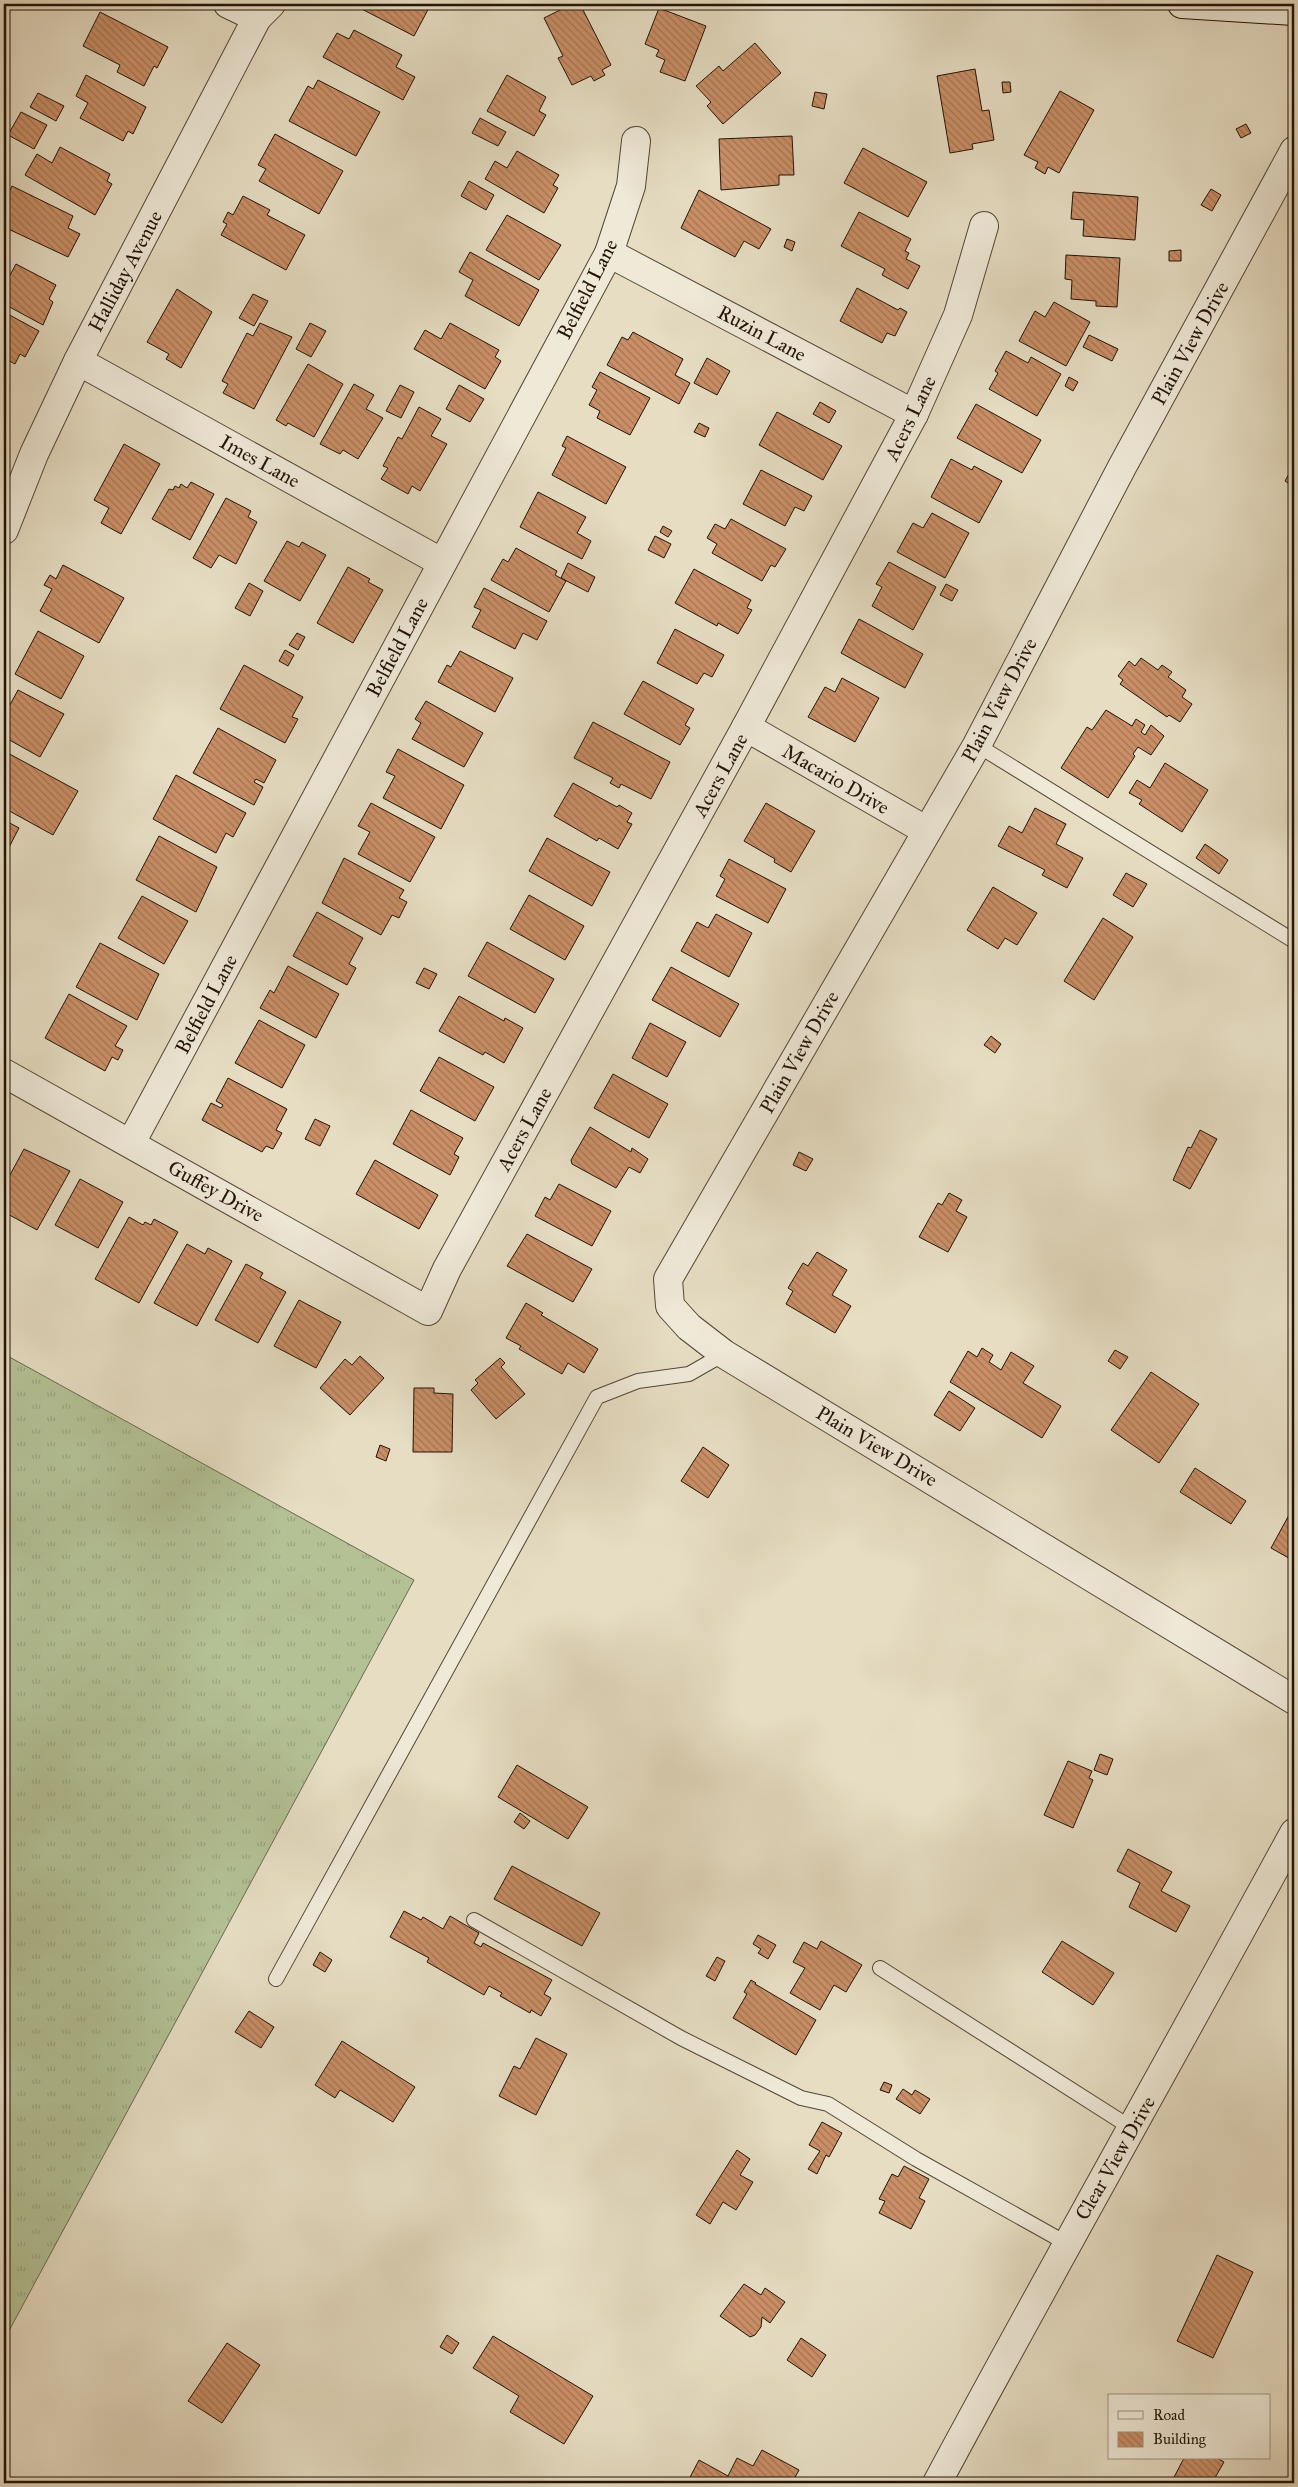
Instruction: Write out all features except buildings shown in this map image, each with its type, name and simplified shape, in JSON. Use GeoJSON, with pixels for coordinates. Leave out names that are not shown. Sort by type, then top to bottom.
{"type":"FeatureCollection","features":[{"type":"Feature","properties":{"kind":"street"},"geometry":{"type":"LineString","coordinates":[[228,4],[262,9]]}},
{"type":"Feature","properties":{"kind":"street"},"geometry":{"type":"LineString","coordinates":[[1182,4],[1294,11]]}},
{"type":"Feature","properties":{"kind":"street","name":"Halliday Avenue"},"geometry":{"type":"LineString","coordinates":[[4,530],[34,454],[78,360],[262,9]]}},
{"type":"Feature","properties":{"kind":"street","name":"Belfield Lane"},"geometry":{"type":"LineString","coordinates":[[131,1143],[441,562],[609,253],[631,186],[636,141]]}},
{"type":"Feature","properties":{"kind":"street","name":"Plain View Drive"},"geometry":{"type":"LineString","coordinates":[[1294,151],[1122,467],[977,745],[668,1279],[670,1306],[689,1327],[724,1354],[1294,1697]]}},
{"type":"Feature","properties":{"kind":"street","name":"Acers Lane"},"geometry":{"type":"LineString","coordinates":[[428,1311],[452,1260],[746,727],[914,414],[958,314],[984,226]]}},
{"type":"Feature","properties":{"kind":"street","name":"Ruzin Lane"},"geometry":{"type":"LineString","coordinates":[[609,253],[914,414]]}},
{"type":"Feature","properties":{"kind":"street","name":"Imes Lane"},"geometry":{"type":"LineString","coordinates":[[78,360],[441,562]]}},
{"type":"Feature","properties":{"kind":"street","name":"Macario Drive"},"geometry":{"type":"LineString","coordinates":[[746,727],[927,831]]}},
{"type":"Feature","properties":{"kind":"street","name":"Guffey Drive"},"geometry":{"type":"LineString","coordinates":[[4,1073],[428,1311]]}},
{"type":"Feature","properties":{"kind":"street","name":"Clear View Drive"},"geometry":{"type":"LineString","coordinates":[[937,2483],[1066,2243],[1133,2129],[1294,1833]]}},
{"type":"Feature","properties":{"kind":"lane"},"geometry":{"type":"LineString","coordinates":[[977,745],[1294,941]]}},
{"type":"Feature","properties":{"kind":"lane"},"geometry":{"type":"LineString","coordinates":[[276,1979],[597,1397],[638,1381],[689,1374],[724,1354]]}},
{"type":"Feature","properties":{"kind":"lane"},"geometry":{"type":"LineString","coordinates":[[474,1920],[681,2038],[801,2098],[828,2104],[916,2159],[1066,2243]]}},
{"type":"Feature","properties":{"kind":"lane"},"geometry":{"type":"LineString","coordinates":[[880,1968],[1133,2129]]}},
{"type":"Feature","properties":{"kind":"green space"},"geometry":{"type":"Polygon","coordinates":[[[4,1354],[414,1580],[4,2340],[4,1354]]]}}]}
